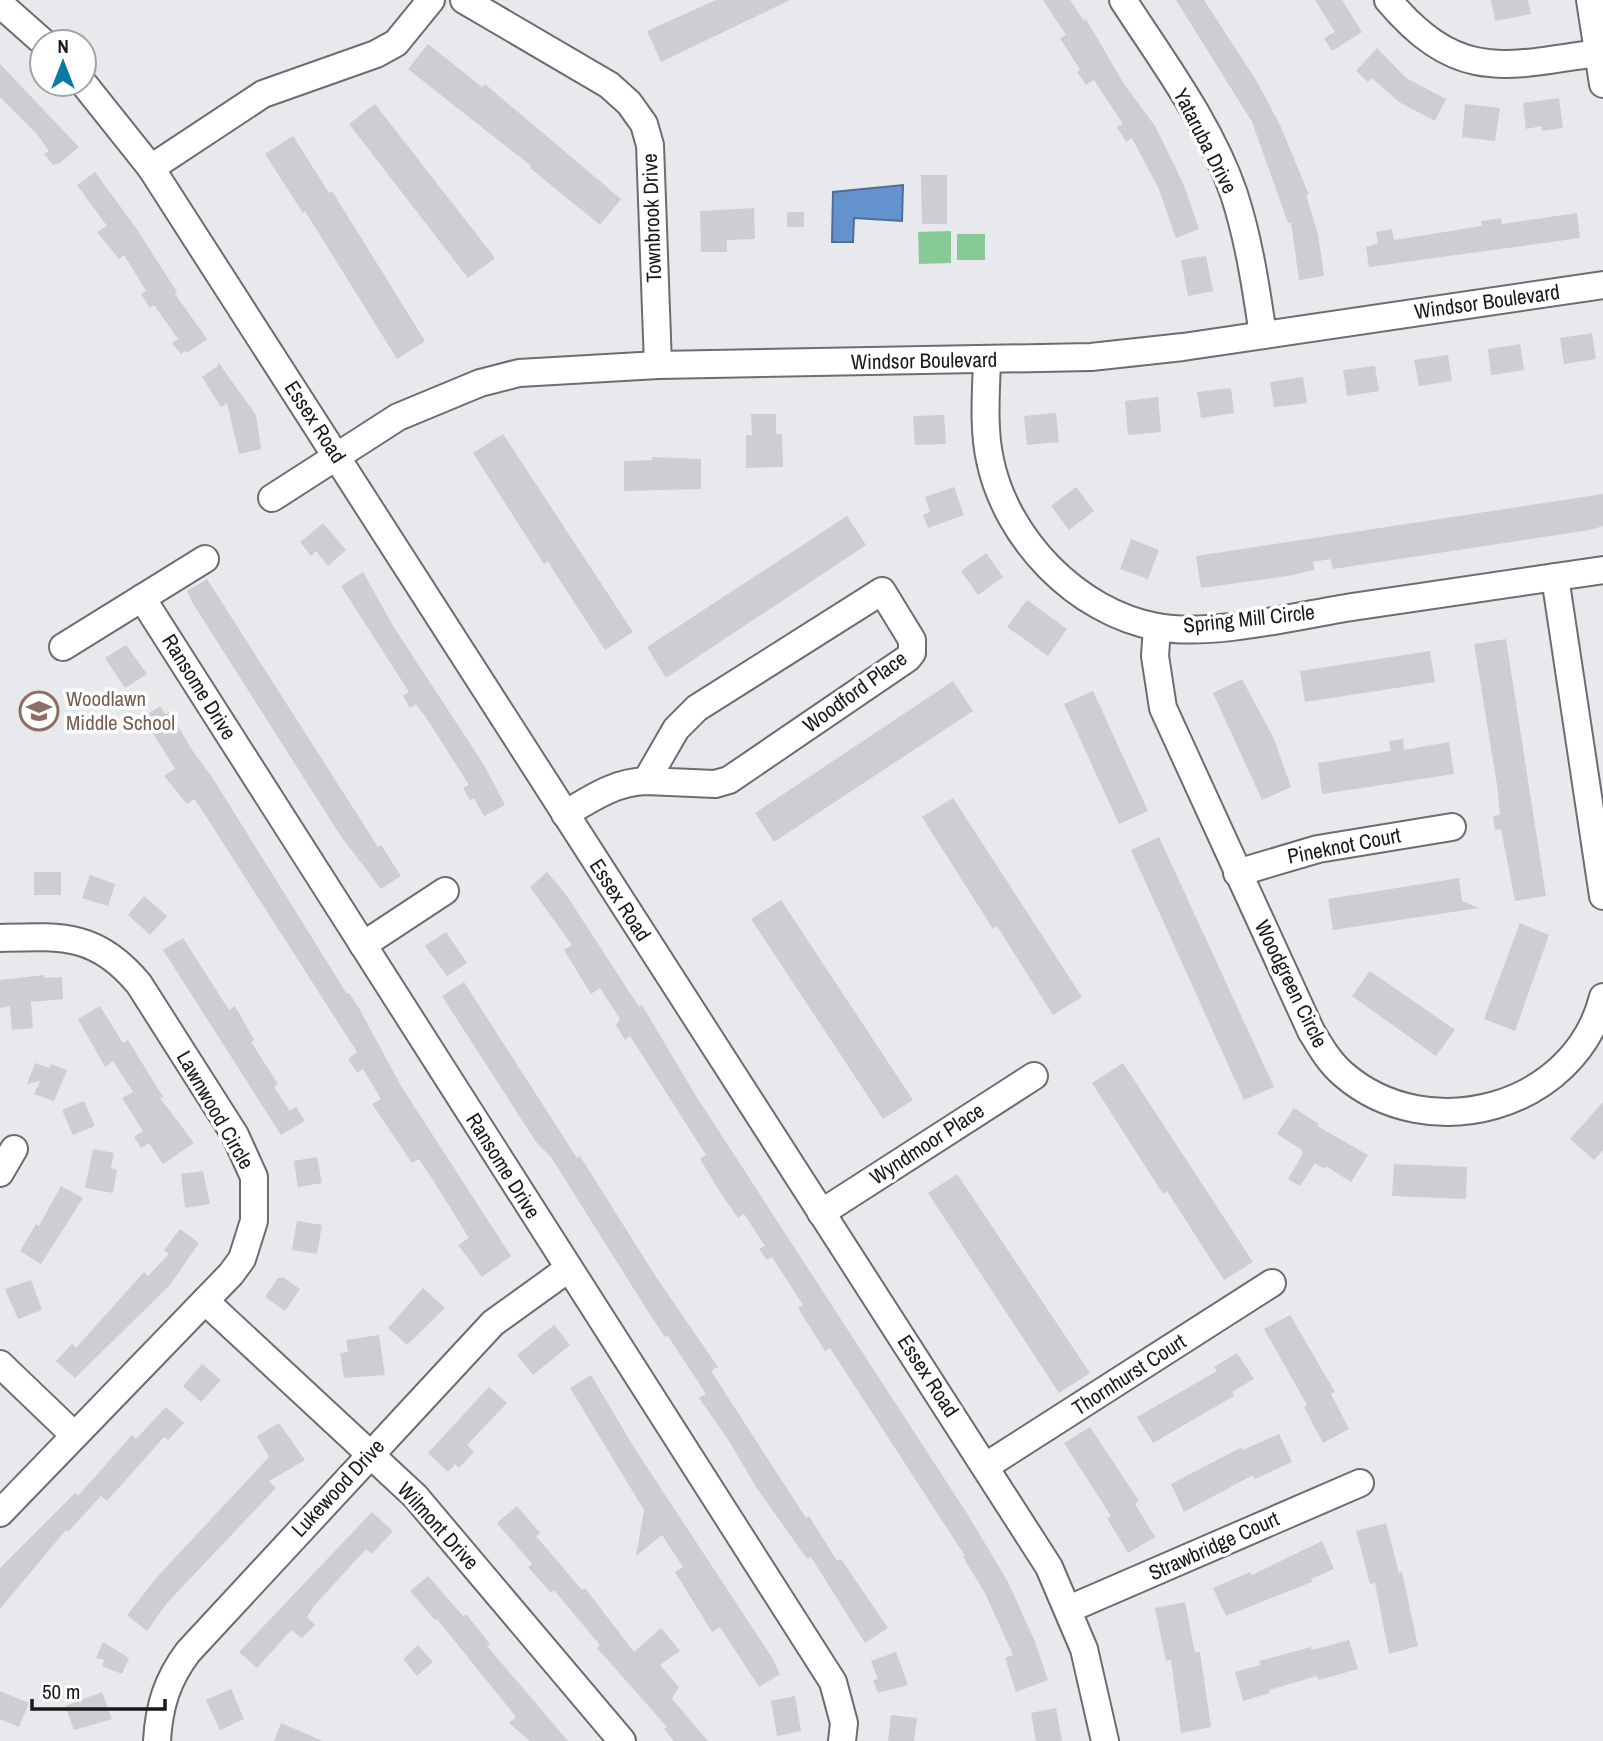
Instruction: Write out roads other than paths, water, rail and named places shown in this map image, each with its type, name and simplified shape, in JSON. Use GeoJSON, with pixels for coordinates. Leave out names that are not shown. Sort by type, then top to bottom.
{"type":"FeatureCollection","features":[{"type":"Feature","properties":{"kind":"street"},"geometry":{"type":"LineString","coordinates":[[151,168],[262,94],[386,48],[410,29],[431,0]]}},
{"type":"Feature","properties":{"kind":"street","name":"Townbrook Drive"},"geometry":{"type":"LineString","coordinates":[[464,0],[609,85],[629,103],[644,124],[653,165],[658,365]]}},
{"type":"Feature","properties":{"kind":"street","name":"Yataruba Drive"},"geometry":{"type":"LineString","coordinates":[[1123,0],[1197,116],[1233,192],[1252,265],[1263,335]]}},
{"type":"Feature","properties":{"kind":"street"},"geometry":{"type":"LineString","coordinates":[[1388,0],[1425,39],[1451,54],[1476,61],[1502,65],[1532,63],[1601,52]]}},
{"type":"Feature","properties":{"kind":"street"},"geometry":{"type":"LineString","coordinates":[[1590,0],[1601,52],[1603,84]]}},
{"type":"Feature","properties":{"kind":"street"},"geometry":{"type":"LineString","coordinates":[[0,4],[28,29]]}},
{"type":"Feature","properties":{"kind":"street","name":"Essex Road"},"geometry":{"type":"LineString","coordinates":[[95,98],[151,168],[1049,1567],[1069,1609],[1096,1692],[1105,1741]]}},
{"type":"Feature","properties":{"kind":"street","name":"Windsor Boulevard"},"geometry":{"type":"LineString","coordinates":[[272,498],[398,417],[480,383],[531,372],[658,365],[1091,357],[1263,335],[1603,285]]}},
{"type":"Feature","properties":{"kind":"street","name":"Spring Mill Circle"},"geometry":{"type":"LineString","coordinates":[[987,360],[986,417],[989,458],[997,489],[1014,523],[1063,580],[1092,600],[1124,616],[1157,627],[1230,625],[1603,570]]}},
{"type":"Feature","properties":{"kind":"street"},"geometry":{"type":"LineString","coordinates":[[63,647],[205,559]]}},
{"type":"Feature","properties":{"kind":"street"},"geometry":{"type":"LineString","coordinates":[[1555,578],[1603,896]]}},
{"type":"Feature","properties":{"kind":"street","name":"Woodford Place"},"geometry":{"type":"LineString","coordinates":[[565,814],[610,788],[627,782],[715,784],[729,780],[908,658],[912,653],[912,640],[881,590],[687,716],[646,781]]}},
{"type":"Feature","properties":{"kind":"street","name":"Ransome Drive"},"geometry":{"type":"LineString","coordinates":[[142,598],[833,1682],[844,1723],[842,1741]]}},
{"type":"Feature","properties":{"kind":"street","name":"Woodgreen Circle"},"geometry":{"type":"LineString","coordinates":[[1157,627],[1155,656],[1163,708],[1311,1031],[1342,1073],[1388,1102],[1418,1111],[1448,1114],[1480,1110],[1512,1100],[1543,1084],[1564,1066],[1585,1039],[1603,997]]}},
{"type":"Feature","properties":{"kind":"street","name":"Pineknot Court"},"geometry":{"type":"LineString","coordinates":[[1237,873],[1318,849],[1452,827]]}},
{"type":"Feature","properties":{"kind":"street"},"geometry":{"type":"LineString","coordinates":[[363,945],[445,891]]}},
{"type":"Feature","properties":{"kind":"street","name":"Lawnwood Circle"},"geometry":{"type":"LineString","coordinates":[[0,938],[55,936],[77,939],[99,947],[121,962],[139,984],[235,1135],[254,1177],[254,1221],[242,1259],[205,1301],[0,1513]]}},
{"type":"Feature","properties":{"kind":"street","name":"Wyndmoor Place"},"geometry":{"type":"LineString","coordinates":[[821,1213],[1034,1076]]}},
{"type":"Feature","properties":{"kind":"street"},"geometry":{"type":"LineString","coordinates":[[0,1173],[13,1149]]}},
{"type":"Feature","properties":{"kind":"street","name":"Lukewood Drive"},"geometry":{"type":"LineString","coordinates":[[157,1741],[163,1695],[173,1672],[369,1455],[493,1324],[568,1269]]}},
{"type":"Feature","properties":{"kind":"street","name":"Thornhurst Court"},"geometry":{"type":"LineString","coordinates":[[986,1466],[1272,1283]]}},
{"type":"Feature","properties":{"kind":"street","name":"Wilmont Drive"},"geometry":{"type":"LineString","coordinates":[[205,1301],[415,1496],[622,1741]]}},
{"type":"Feature","properties":{"kind":"street"},"geometry":{"type":"LineString","coordinates":[[0,1364],[74,1435]]}},
{"type":"Feature","properties":{"kind":"street","name":"Strawbridge Court"},"geometry":{"type":"LineString","coordinates":[[1069,1609],[1360,1483]]}},
{"type":"Feature","properties":{"kind":"water"},"geometry":{"type":"Polygon","coordinates":[[[903,185],[902,221],[854,218],[853,242],[832,242],[833,192],[903,185]]]}},
{"type":"Feature","properties":{"kind":"place","name":"Woodlawn Middle School"},"geometry":{"type":"Point","coordinates":[39,711]}}]}
